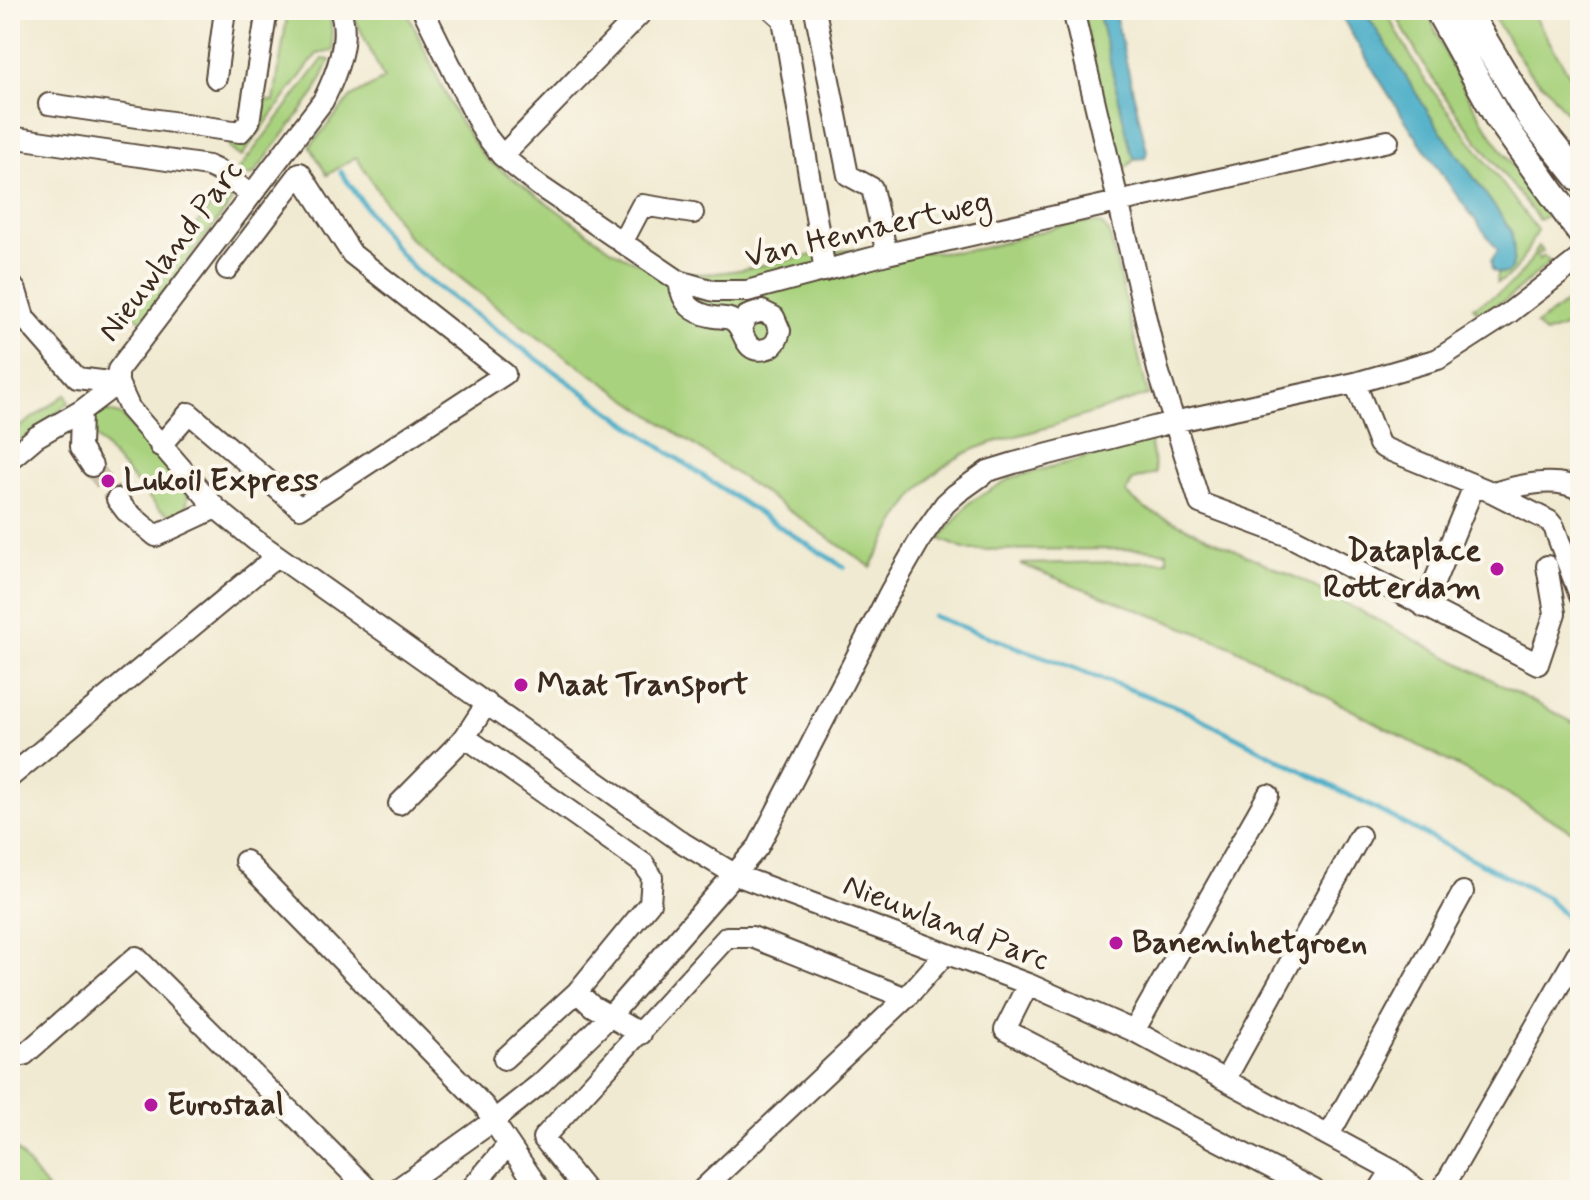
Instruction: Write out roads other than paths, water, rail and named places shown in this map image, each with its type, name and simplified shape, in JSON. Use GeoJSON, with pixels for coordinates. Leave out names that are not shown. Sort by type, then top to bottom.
{"type":"FeatureCollection","features":[{"type":"Feature","properties":{"kind":"main road"},"geometry":{"type":"LineString","coordinates":[[1438,10],[1497,116],[1580,232]]}},
{"type":"Feature","properties":{"kind":"main road"},"geometry":{"type":"LineString","coordinates":[[1466,10],[1531,118],[1580,179]]}},
{"type":"Feature","properties":{"kind":"street"},"geometry":{"type":"LineString","coordinates":[[216,78],[225,10]]}},
{"type":"Feature","properties":{"kind":"street"},"geometry":{"type":"LineString","coordinates":[[49,104],[240,132],[249,122],[267,10]]}},
{"type":"Feature","properties":{"kind":"street","name":"Van Hennaertweg"},"geometry":{"type":"LineString","coordinates":[[423,10],[484,133],[502,156],[538,185],[679,281],[714,291],[747,291],[887,254],[1388,141]]}},
{"type":"Feature","properties":{"kind":"street"},"geometry":{"type":"LineString","coordinates":[[502,156],[644,10]]}},
{"type":"Feature","properties":{"kind":"street"},"geometry":{"type":"LineString","coordinates":[[773,10],[783,19],[825,271]]}},
{"type":"Feature","properties":{"kind":"street"},"geometry":{"type":"LineString","coordinates":[[815,10],[848,175],[872,188],[887,254]]}},
{"type":"Feature","properties":{"kind":"street"},"geometry":{"type":"LineString","coordinates":[[1073,10],[1158,370],[1200,503],[1289,536],[1538,664],[1555,613],[1547,566]]}},
{"type":"Feature","properties":{"kind":"street","name":"Nieuwland Parc"},"geometry":{"type":"LineString","coordinates":[[342,14],[340,57],[323,101],[118,370],[118,383],[130,409],[216,508],[277,556],[683,843],[736,875],[1028,984],[1134,1031],[1392,1170],[1418,1190]]}},
{"type":"Feature","properties":{"kind":"street"},"geometry":{"type":"LineString","coordinates":[[10,137],[208,166],[251,195]]}},
{"type":"Feature","properties":{"kind":"street"},"geometry":{"type":"LineString","coordinates":[[160,446],[189,413],[300,508],[505,374],[352,254],[300,173],[227,269]]}},
{"type":"Feature","properties":{"kind":"street"},"geometry":{"type":"LineString","coordinates":[[622,243],[642,205],[693,213]]}},
{"type":"Feature","properties":{"kind":"street"},"geometry":{"type":"LineString","coordinates":[[396,1190],[541,1083],[611,1015],[736,875],[758,847],[890,592],[945,504],[988,471],[1173,422],[1355,383],[1438,359],[1509,313],[1580,258]]}},
{"type":"Feature","properties":{"kind":"street"},"geometry":{"type":"LineString","coordinates":[[679,281],[681,296],[688,307],[699,314],[730,318],[741,328]]}},
{"type":"Feature","properties":{"kind":"street"},"geometry":{"type":"LineString","coordinates":[[10,283],[16,291],[17,314]]}},
{"type":"Feature","properties":{"kind":"street"},"geometry":{"type":"LineString","coordinates":[[762,311],[747,316],[741,328],[743,339],[752,347],[765,349],[776,343],[780,331],[774,317],[762,311],[760,305],[764,286]]}},
{"type":"Feature","properties":{"kind":"street"},"geometry":{"type":"LineString","coordinates":[[10,302],[17,314],[77,378],[118,383]]}},
{"type":"Feature","properties":{"kind":"street"},"geometry":{"type":"LineString","coordinates":[[10,459],[36,437],[81,411],[118,383]]}},
{"type":"Feature","properties":{"kind":"street"},"geometry":{"type":"LineString","coordinates":[[1355,383],[1379,444],[1494,493],[1549,521],[1580,596]]}},
{"type":"Feature","properties":{"kind":"street"},"geometry":{"type":"LineString","coordinates":[[81,411],[80,448],[92,466]]}},
{"type":"Feature","properties":{"kind":"street"},"geometry":{"type":"LineString","coordinates":[[1494,493],[1517,486],[1569,483],[1580,490]]}},
{"type":"Feature","properties":{"kind":"street"},"geometry":{"type":"LineString","coordinates":[[1424,607],[1474,486]]}},
{"type":"Feature","properties":{"kind":"street"},"geometry":{"type":"LineString","coordinates":[[117,499],[126,511],[156,536],[216,508]]}},
{"type":"Feature","properties":{"kind":"street"},"geometry":{"type":"LineString","coordinates":[[10,777],[277,556]]}},
{"type":"Feature","properties":{"kind":"street"},"geometry":{"type":"LineString","coordinates":[[399,804],[465,737],[487,703]]}},
{"type":"Feature","properties":{"kind":"street"},"geometry":{"type":"LineString","coordinates":[[465,737],[644,864],[652,877],[650,903],[577,992],[504,1059]]}},
{"type":"Feature","properties":{"kind":"street"},"geometry":{"type":"LineString","coordinates":[[1134,1031],[1268,795]]}},
{"type":"Feature","properties":{"kind":"street"},"geometry":{"type":"LineString","coordinates":[[1225,1080],[1360,836]]}},
{"type":"Feature","properties":{"kind":"street"},"geometry":{"type":"LineString","coordinates":[[245,861],[485,1107],[540,1190]]}},
{"type":"Feature","properties":{"kind":"street"},"geometry":{"type":"LineString","coordinates":[[1329,1135],[1463,892]]}},
{"type":"Feature","properties":{"kind":"street"},"geometry":{"type":"LineString","coordinates":[[585,1190],[543,1138],[727,937],[752,937],[906,998]]}},
{"type":"Feature","properties":{"kind":"street"},"geometry":{"type":"LineString","coordinates":[[702,1190],[906,998],[945,954]]}},
{"type":"Feature","properties":{"kind":"street"},"geometry":{"type":"LineString","coordinates":[[1442,1190],[1577,954]]}},
{"type":"Feature","properties":{"kind":"street"},"geometry":{"type":"LineString","coordinates":[[24,1055],[136,957],[369,1190]]}},
{"type":"Feature","properties":{"kind":"street"},"geometry":{"type":"LineString","coordinates":[[1028,984],[1005,1030],[1314,1190]]}},
{"type":"Feature","properties":{"kind":"street"},"geometry":{"type":"LineString","coordinates":[[577,992],[592,1006],[641,1034]]}},
{"type":"Feature","properties":{"kind":"street"},"geometry":{"type":"LineString","coordinates":[[471,1190],[508,1145]]}},
{"type":"Feature","properties":{"kind":"street"},"geometry":{"type":"LineString","coordinates":[[1379,1190],[1392,1170]]}},
{"type":"Feature","properties":{"kind":"water"},"geometry":{"type":"Polygon","coordinates":[[[1098,10],[1114,10],[1147,151],[1145,158],[1135,159],[1131,152],[1098,10]]]}},
{"type":"Feature","properties":{"kind":"water"},"geometry":{"type":"Polygon","coordinates":[[[1338,10],[1364,10],[1433,120],[1511,230],[1514,261],[1508,272],[1492,270],[1491,261],[1498,250],[1414,133],[1338,10]]]}},
{"type":"Feature","properties":{"kind":"waterway"},"geometry":{"type":"LineString","coordinates":[[341,172],[392,245],[418,273],[681,461],[844,567]]}},
{"type":"Feature","properties":{"kind":"waterway"},"geometry":{"type":"LineString","coordinates":[[933,616],[1180,708],[1546,897],[1580,931]]}},
{"type":"Feature","properties":{"kind":"tunnel"},"geometry":{"type":"LineString","coordinates":[[92,466],[117,499]]}},
{"type":"Feature","properties":{"kind":"place","name":"Lukoil Express"},"geometry":{"type":"Point","coordinates":[108,481]}},
{"type":"Feature","properties":{"kind":"place","name":"Dataplace Rotterdam"},"geometry":{"type":"Point","coordinates":[1497,569]}},
{"type":"Feature","properties":{"kind":"place","name":"Maat Transport"},"geometry":{"type":"Point","coordinates":[521,685]}},
{"type":"Feature","properties":{"kind":"place","name":"Baneninhetgroen"},"geometry":{"type":"Point","coordinates":[1116,943]}},
{"type":"Feature","properties":{"kind":"place","name":"Eurostaal"},"geometry":{"type":"Point","coordinates":[151,1105]}}]}
